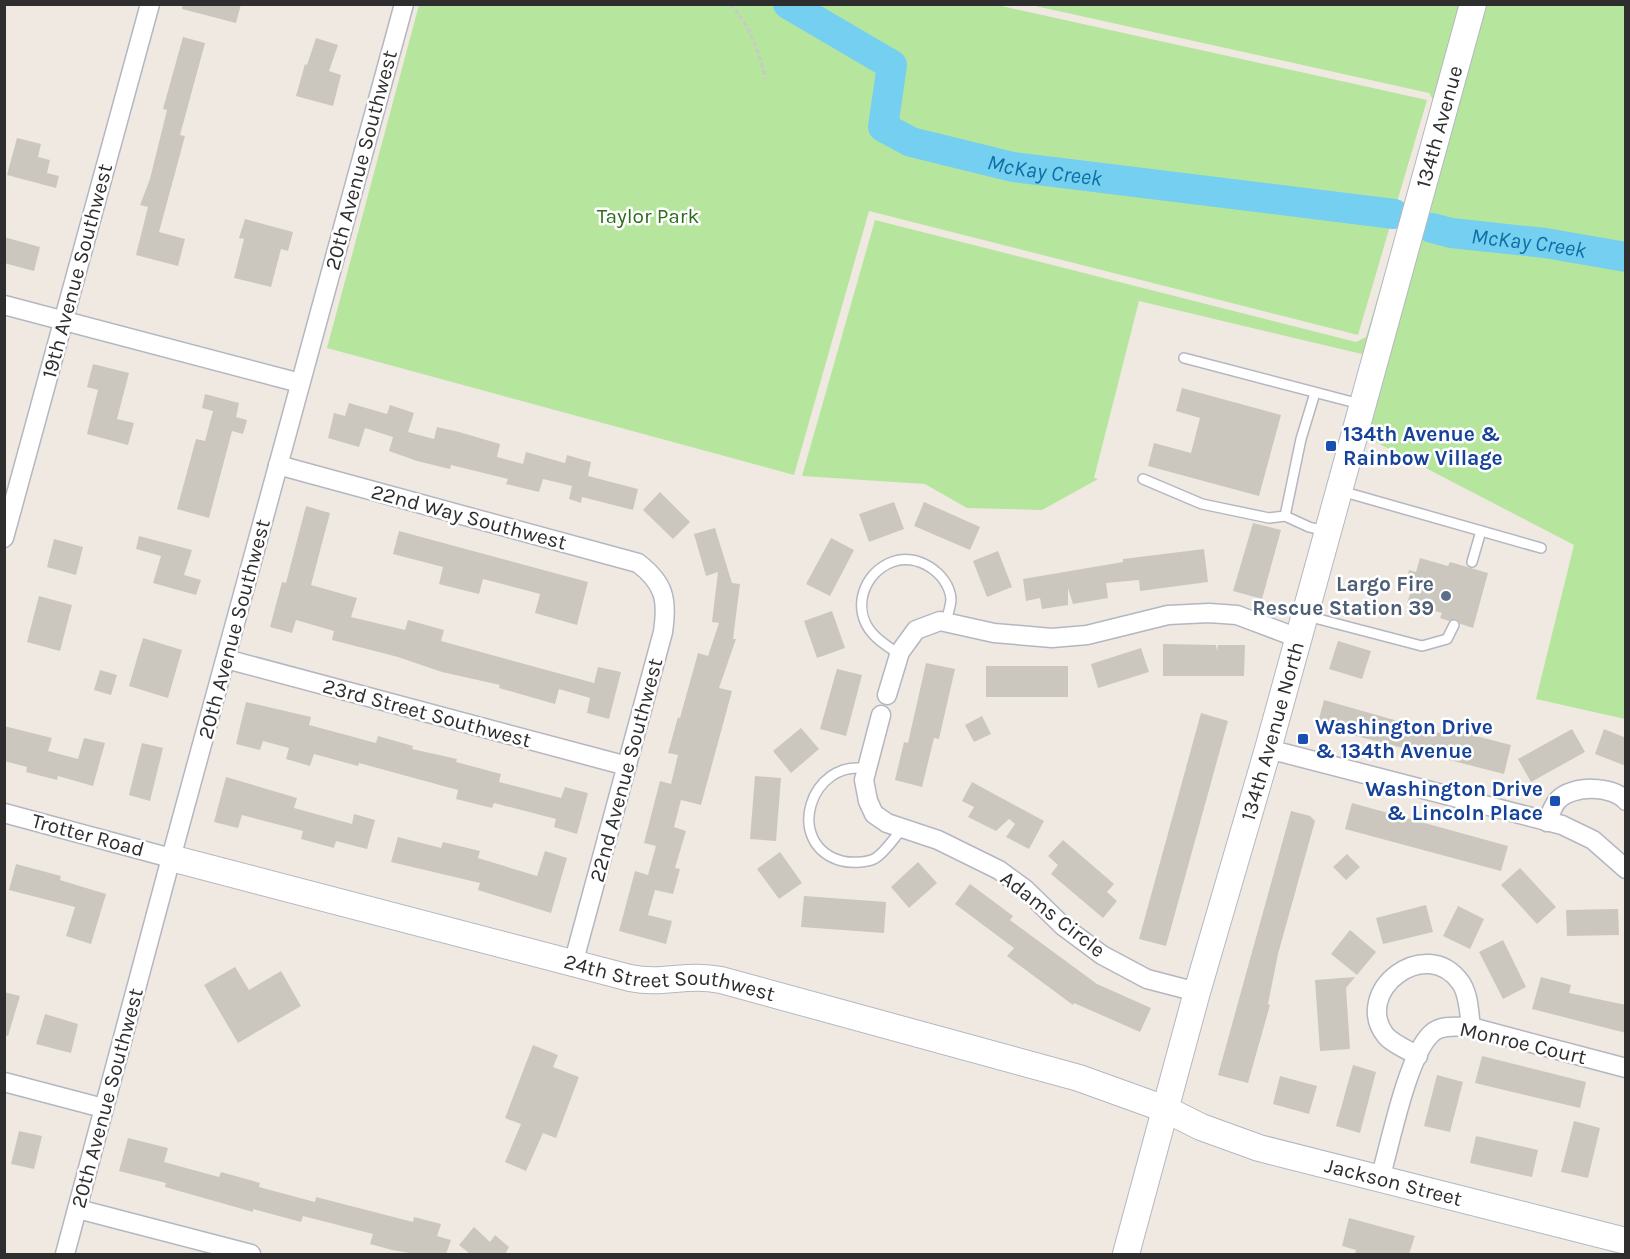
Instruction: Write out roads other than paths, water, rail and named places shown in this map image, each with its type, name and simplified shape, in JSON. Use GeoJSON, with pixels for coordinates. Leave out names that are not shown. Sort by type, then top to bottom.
{"type":"FeatureCollection","features":[{"type":"Feature","properties":{"kind":"street","name":"19th Avenue Southwest"},"geometry":{"type":"LineString","coordinates":[[4,538],[150,4]]}},
{"type":"Feature","properties":{"kind":"street","name":"20th Avenue Southwest"},"geometry":{"type":"LineString","coordinates":[[65,1254],[404,4]]}},
{"type":"Feature","properties":{"kind":"street","name":"134th Avenue"},"geometry":{"type":"LineString","coordinates":[[1405,248],[1473,4]]}},
{"type":"Feature","properties":{"kind":"street","name":"134th Avenue North"},"geometry":{"type":"LineString","coordinates":[[1165,1109],[1268,748],[1405,248]]}},
{"type":"Feature","properties":{"kind":"street"},"geometry":{"type":"LineString","coordinates":[[4,305],[300,383]]}},
{"type":"Feature","properties":{"kind":"street","name":"22nd Way Southwest"},"geometry":{"type":"LineString","coordinates":[[278,465],[638,563],[656,576]]}},
{"type":"Feature","properties":{"kind":"street","name":"22nd Avenue Southwest"},"geometry":{"type":"LineString","coordinates":[[573,964],[666,616],[664,595],[656,576]]}},
{"type":"Feature","properties":{"kind":"street"},"geometry":{"type":"LineString","coordinates":[[886,695],[898,654],[916,630],[940,621],[994,633],[1052,638],[1087,635],[1168,615],[1209,613],[1237,615],[1301,626]]}},
{"type":"Feature","properties":{"kind":"street","name":"23rd Street Southwest"},"geometry":{"type":"LineString","coordinates":[[226,659],[627,766]]}},
{"type":"Feature","properties":{"kind":"street","name":"Adams Circle"},"geometry":{"type":"LineString","coordinates":[[881,715],[864,780],[868,801],[874,814],[902,829],[938,840],[999,870],[1025,889],[1063,926],[1102,955],[1129,970],[1148,980],[1197,992]]}},
{"type":"Feature","properties":{"kind":"street"},"geometry":{"type":"LineString","coordinates":[[1268,748],[1547,822],[1593,840],[1625,866]]}},
{"type":"Feature","properties":{"kind":"street"},"geometry":{"type":"LineString","coordinates":[[1547,822],[1559,799],[1580,789],[1600,790],[1622,797],[1626,801]]}},
{"type":"Feature","properties":{"kind":"street","name":"Trotter Road"},"geometry":{"type":"LineString","coordinates":[[4,813],[171,858]]}},
{"type":"Feature","properties":{"kind":"street","name":"24th Street Southwest"},"geometry":{"type":"LineString","coordinates":[[171,858],[648,982],[698,975],[721,980],[1079,1078],[1165,1109]]}},
{"type":"Feature","properties":{"kind":"street"},"geometry":{"type":"LineString","coordinates":[[1418,1056],[1387,1037],[1380,1024],[1378,1010],[1381,994],[1391,978],[1404,969],[1429,964],[1453,974],[1467,996],[1471,1027]]}},
{"type":"Feature","properties":{"kind":"street","name":"Monroe Court"},"geometry":{"type":"LineString","coordinates":[[1380,1179],[1418,1056],[1431,1034],[1447,1026],[1471,1027],[1626,1068]]}},
{"type":"Feature","properties":{"kind":"street"},"geometry":{"type":"LineString","coordinates":[[4,1082],[103,1108]]}},
{"type":"Feature","properties":{"kind":"street"},"geometry":{"type":"LineString","coordinates":[[1126,1254],[1165,1109]]}},
{"type":"Feature","properties":{"kind":"street","name":"Jackson Street"},"geometry":{"type":"LineString","coordinates":[[1165,1109],[1201,1127],[1259,1148],[1626,1241]]}},
{"type":"Feature","properties":{"kind":"street"},"geometry":{"type":"LineString","coordinates":[[78,1209],[251,1254]]}},
{"type":"Feature","properties":{"kind":"lane"},"geometry":{"type":"LineString","coordinates":[[1184,358],[1362,405]]}},
{"type":"Feature","properties":{"kind":"lane"},"geometry":{"type":"LineString","coordinates":[[1285,516],[1301,440],[1315,393]]}},
{"type":"Feature","properties":{"kind":"lane"},"geometry":{"type":"LineString","coordinates":[[1143,479],[1202,504],[1269,518],[1285,516],[1308,527],[1328,531]]}},
{"type":"Feature","properties":{"kind":"lane"},"geometry":{"type":"LineString","coordinates":[[1339,491],[1541,548]]}},
{"type":"Feature","properties":{"kind":"lane"},"geometry":{"type":"LineString","coordinates":[[1472,562],[1481,531]]}},
{"type":"Feature","properties":{"kind":"lane"},"geometry":{"type":"LineString","coordinates":[[898,654],[872,634],[863,617],[860,600],[877,569],[893,561],[905,559],[917,561],[935,570],[945,581],[951,600],[946,622]]}},
{"type":"Feature","properties":{"kind":"lane"},"geometry":{"type":"LineString","coordinates":[[1301,626],[1422,646],[1447,639],[1454,625]]}},
{"type":"Feature","properties":{"kind":"lane"},"geometry":{"type":"LineString","coordinates":[[867,769],[852,766],[832,774],[818,788],[812,800],[808,819],[815,843],[835,859],[850,863],[874,859],[902,829]]}},
{"type":"Feature","properties":{"kind":"waterway","name":"McKay Creek"},"geometry":{"type":"LineString","coordinates":[[788,4],[892,65],[883,127],[911,142],[1013,167],[1394,214]]}},
{"type":"Feature","properties":{"kind":"waterway","name":"McKay Creek"},"geometry":{"type":"LineString","coordinates":[[1432,228],[1451,233],[1545,243],[1626,257]]}},
{"type":"Feature","properties":{"kind":"place","name":"134th Avenue & Rainbow Village"},"geometry":{"type":"Point","coordinates":[1331,446]}},
{"type":"Feature","properties":{"kind":"place","name":"Largo Fire Rescue Station 39"},"geometry":{"type":"Point","coordinates":[1446,596]}},
{"type":"Feature","properties":{"kind":"place","name":"Washington Drive & 134th Avenue"},"geometry":{"type":"Point","coordinates":[1303,739]}},
{"type":"Feature","properties":{"kind":"place","name":"Washington Drive & Lincoln Place"},"geometry":{"type":"Point","coordinates":[1555,801]}},
{"type":"Feature","properties":{"kind":"park label","name":"Taylor Park"},"geometry":{"type":"Point","coordinates":[648,216]}}]}
